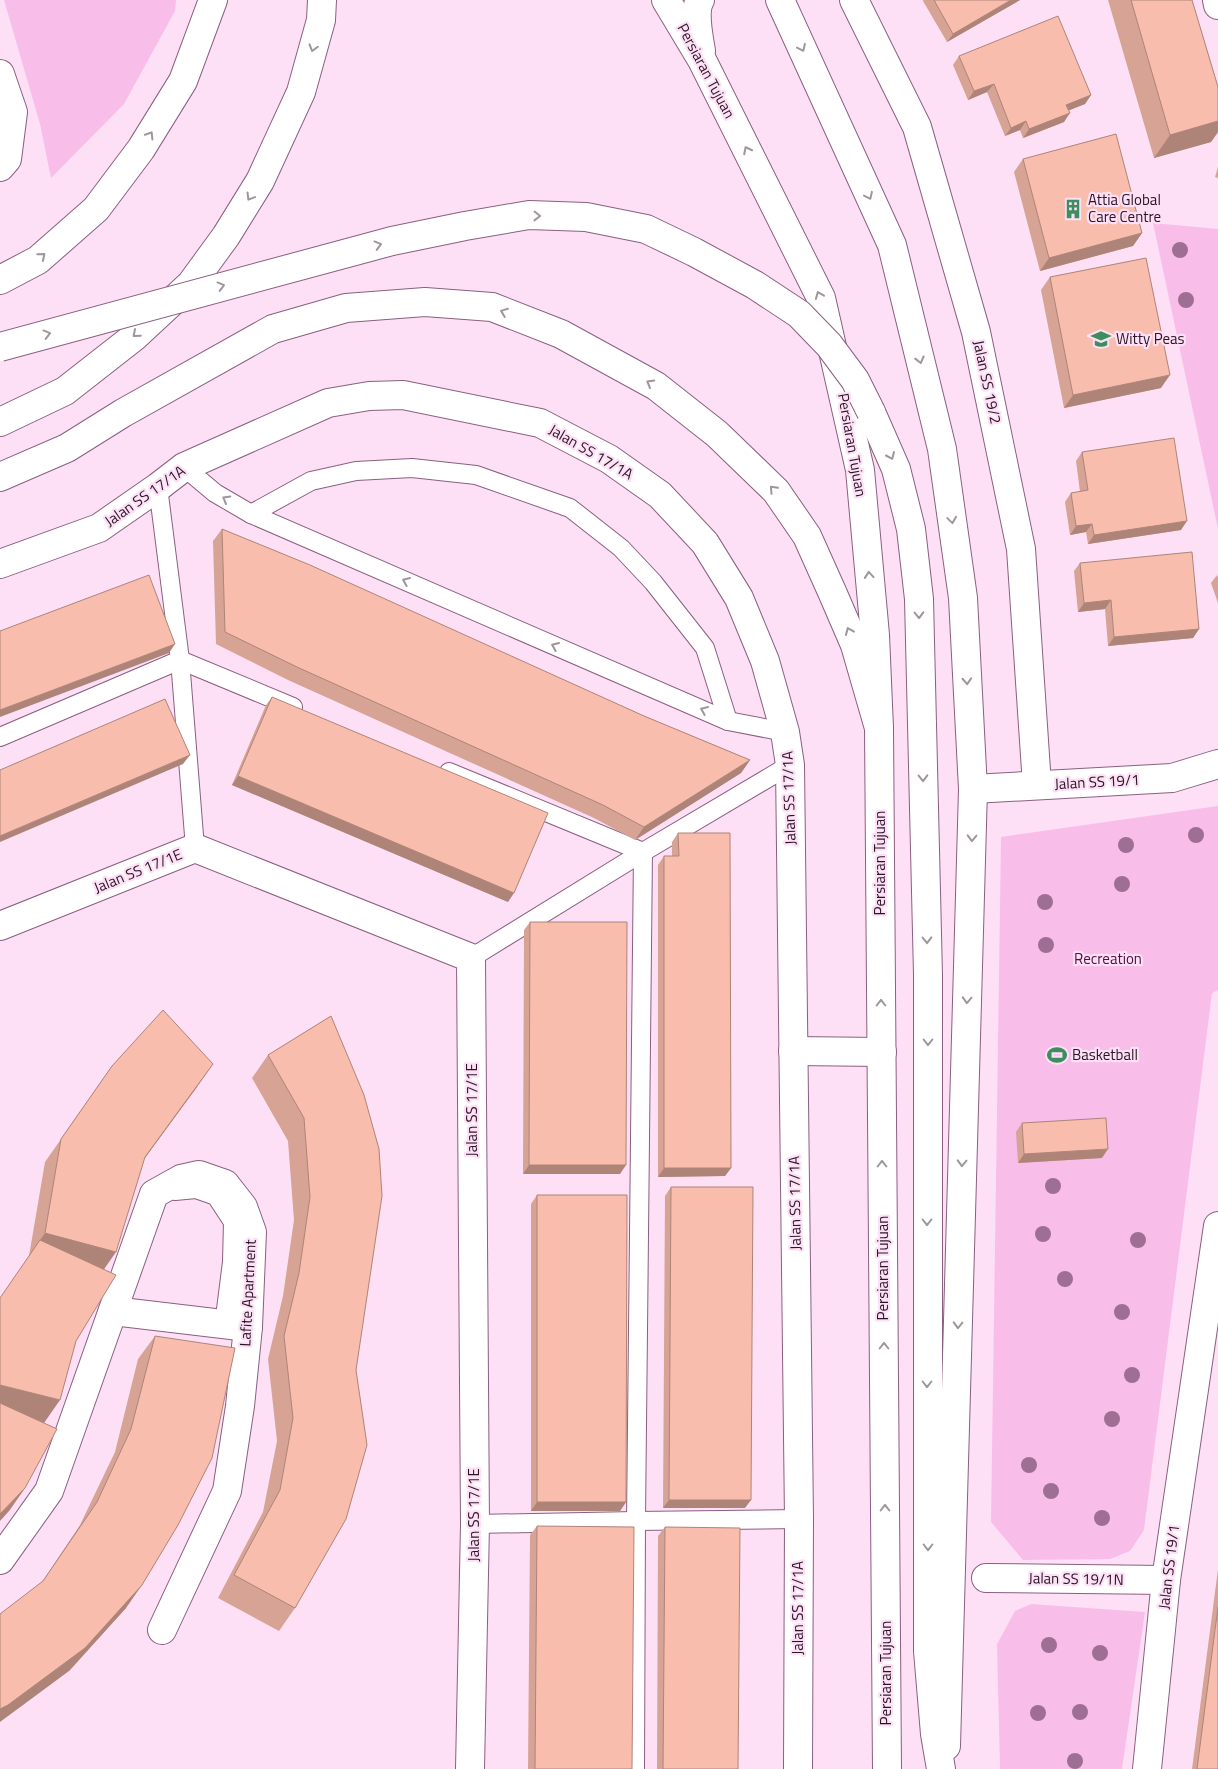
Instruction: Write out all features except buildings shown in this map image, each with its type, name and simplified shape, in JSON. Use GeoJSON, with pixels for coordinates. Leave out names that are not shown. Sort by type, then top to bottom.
{"type":"FeatureCollection","features":[{"type":"Feature","properties":{"kind":"main road"},"geometry":{"type":"LineString","coordinates":[[0,280],[38,260],[96,208],[142,149],[184,81],[213,0]]}},
{"type":"Feature","properties":{"kind":"main road"},"geometry":{"type":"LineString","coordinates":[[0,422],[65,390],[134,337],[191,284],[226,236],[264,172],[301,92],[320,20],[322,0]]}},
{"type":"Feature","properties":{"kind":"main road","name":"Persiaran Tujuan"},"geometry":{"type":"LineString","coordinates":[[666,0],[702,60],[822,298],[860,470],[875,635],[879,728],[887,1769]]}},
{"type":"Feature","properties":{"kind":"main road"},"geometry":{"type":"LineString","coordinates":[[700,0],[698,4],[697,27],[702,60]]}},
{"type":"Feature","properties":{"kind":"main road","name":"Jalan SS 19/2"},"geometry":{"type":"LineString","coordinates":[[854,0],[916,127],[976,332],[1021,549],[1037,785]]}},
{"type":"Feature","properties":{"kind":"main road"},"geometry":{"type":"LineString","coordinates":[[1217,0],[1218,5]]}},
{"type":"Feature","properties":{"kind":"main road"},"geometry":{"type":"LineString","coordinates":[[779,1],[892,245],[940,439],[963,598],[973,789],[943,1769]]}},
{"type":"Feature","properties":{"kind":"main road"},"geometry":{"type":"LineString","coordinates":[[0,74],[13,112],[7,159],[0,167]]}},
{"type":"Feature","properties":{"kind":"main road"},"geometry":{"type":"LineString","coordinates":[[0,346],[392,241],[464,226],[529,216],[586,216],[646,229],[755,285],[799,314],[829,345],[855,380],[896,469],[911,529],[919,599],[928,976],[928,1651],[935,1734],[943,1769]]}},
{"type":"Feature","properties":{"kind":"main road"},"geometry":{"type":"LineString","coordinates":[[0,477],[67,448],[122,413],[273,329],[346,308],[425,302],[492,307],[561,334],[656,386],[717,434],[776,491],[807,536],[830,586],[855,645],[879,728]]}},
{"type":"Feature","properties":{"kind":"main road","name":"Jalan SS 17/1A"},"geometry":{"type":"LineString","coordinates":[[0,564],[99,528],[158,487],[184,466],[328,403],[369,396],[403,396],[540,423],[609,459],[660,495],[705,543],[739,598],[765,661],[785,732],[790,765],[799,1520],[798,1769]]}},
{"type":"Feature","properties":{"kind":"main road","name":"Jalan SS 19/1"},"geometry":{"type":"LineString","coordinates":[[973,789],[1172,778],[1218,764]]}},
{"type":"Feature","properties":{"kind":"main road","name":"Jalan SS 17/1E"},"geometry":{"type":"LineString","coordinates":[[0,926],[195,848],[471,958],[475,1524],[470,1769]]}},
{"type":"Feature","properties":{"kind":"main road"},"geometry":{"type":"LineString","coordinates":[[793,1051],[882,1052]]}},
{"type":"Feature","properties":{"kind":"main road","name":"Lafite Apartment"},"geometry":{"type":"LineString","coordinates":[[0,1560],[49,1491],[154,1194],[180,1179],[199,1175],[225,1184],[243,1208],[252,1232],[236,1326],[240,1406],[227,1491],[162,1630]]}},
{"type":"Feature","properties":{"kind":"main road","name":"Jalan SS 19/1"},"geometry":{"type":"LineString","coordinates":[[1147,1769],[1166,1580],[1208,1362],[1218,1226]]}},
{"type":"Feature","properties":{"kind":"main road"},"geometry":{"type":"LineString","coordinates":[[113,1311],[236,1326]]}},
{"type":"Feature","properties":{"kind":"main road","name":"Jalan SS 19/1N"},"geometry":{"type":"LineString","coordinates":[[986,1578],[1166,1580]]}},
{"type":"Feature","properties":{"kind":"lane"},"geometry":{"type":"LineString","coordinates":[[184,466],[215,493],[251,514],[728,721],[785,732]]}},
{"type":"Feature","properties":{"kind":"lane"},"geometry":{"type":"LineString","coordinates":[[251,514],[311,481],[356,470],[412,468],[476,475],[570,508],[621,548],[654,582],[705,648],[728,721]]}},
{"type":"Feature","properties":{"kind":"lane"},"geometry":{"type":"LineString","coordinates":[[158,487],[180,660],[195,848]]}},
{"type":"Feature","properties":{"kind":"lane"},"geometry":{"type":"LineString","coordinates":[[0,737],[180,660],[307,712]]}},
{"type":"Feature","properties":{"kind":"lane"},"geometry":{"type":"LineString","coordinates":[[434,765],[643,852]]}},
{"type":"Feature","properties":{"kind":"lane"},"geometry":{"type":"LineString","coordinates":[[471,958],[643,852],[790,765]]}},
{"type":"Feature","properties":{"kind":"lane"},"geometry":{"type":"LineString","coordinates":[[635,1769],[643,852]]}},
{"type":"Feature","properties":{"kind":"lane"},"geometry":{"type":"LineString","coordinates":[[475,1524],[799,1520]]}},
{"type":"Feature","properties":{"kind":"green space"},"geometry":{"type":"Polygon","coordinates":[[[4,0],[176,0],[175,11],[124,104],[51,178],[40,124],[4,0]]]}},
{"type":"Feature","properties":{"kind":"green space"},"geometry":{"type":"Polygon","coordinates":[[[1153,223],[1218,229],[1218,529],[1153,223]]]}},
{"type":"Feature","properties":{"kind":"green space","name":"Recreation"},"geometry":{"type":"Polygon","coordinates":[[[1218,806],[1218,990],[1212,993],[1144,1530],[1130,1551],[1110,1559],[1023,1560],[991,1522],[1001,837],[1218,806]]]}},
{"type":"Feature","properties":{"kind":"green space"},"geometry":{"type":"Polygon","coordinates":[[[1031,1604],[1145,1612],[1122,1769],[1000,1769],[997,1644],[1015,1611],[1031,1604]]]}},
{"type":"Feature","properties":{"kind":"place","name":"Attia Global Care Centre"},"geometry":{"type":"Point","coordinates":[1073,209]}},
{"type":"Feature","properties":{"kind":"place","name":"Witty Peas"},"geometry":{"type":"Point","coordinates":[1101,339]}},
{"type":"Feature","properties":{"kind":"place","name":"Basketball"},"geometry":{"type":"Point","coordinates":[1057,1055]}}]}
